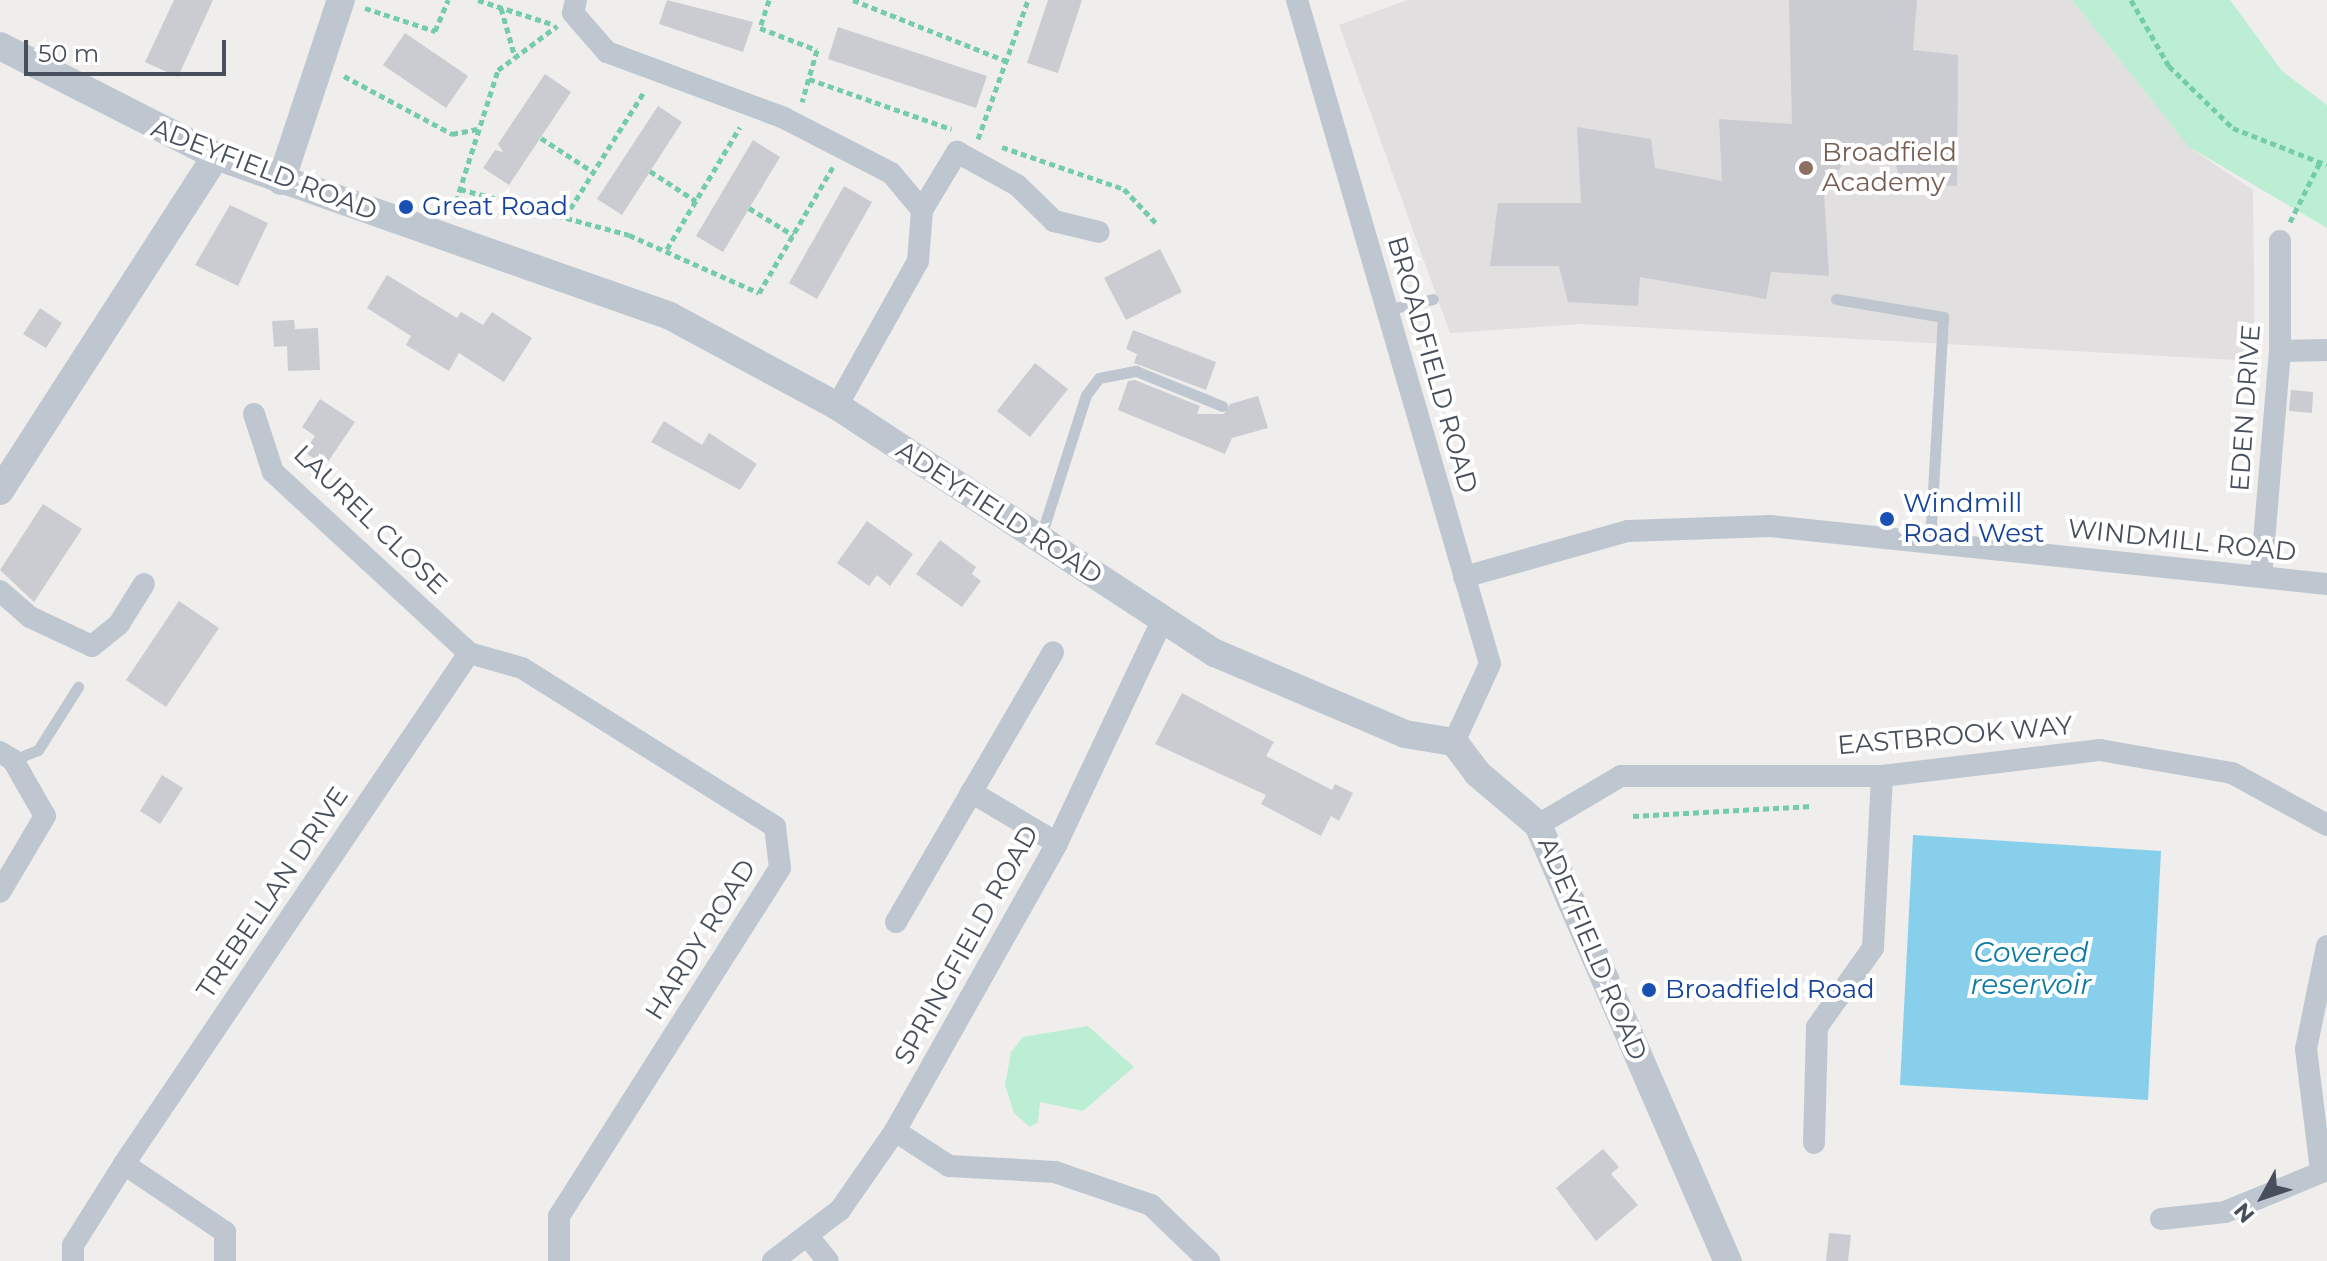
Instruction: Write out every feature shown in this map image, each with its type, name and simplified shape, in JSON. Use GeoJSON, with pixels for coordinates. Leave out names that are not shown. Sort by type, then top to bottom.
{"type":"FeatureCollection","features":[{"type":"Feature","properties":{"kind":"street"},"geometry":{"type":"LineString","coordinates":[[281,181],[341,0]]}},
{"type":"Feature","properties":{"kind":"street","name":"BROADFIELD ROAD"},"geometry":{"type":"LineString","coordinates":[[1297,0],[1490,664],[1454,742]]}},
{"type":"Feature","properties":{"kind":"street"},"geometry":{"type":"LineString","coordinates":[[569,13],[607,52],[753,106],[891,173],[922,210]]}},
{"type":"Feature","properties":{"kind":"street","name":"ADEYFIELD ROAD"},"geometry":{"type":"LineString","coordinates":[[0,46],[216,156],[670,316],[837,406],[1215,653],[1405,734],[1454,742],[1477,773],[1538,825],[1728,1261]]}},
{"type":"Feature","properties":{"kind":"street"},"geometry":{"type":"LineString","coordinates":[[837,406],[918,261],[922,210],[957,152],[974,149],[1054,221],[1099,232]]}},
{"type":"Feature","properties":{"kind":"street"},"geometry":{"type":"LineString","coordinates":[[0,491],[216,156]]}},
{"type":"Feature","properties":{"kind":"street","name":"EDEN DRIVE"},"geometry":{"type":"LineString","coordinates":[[2261,577],[2280,351],[2280,241]]}},
{"type":"Feature","properties":{"kind":"street"},"geometry":{"type":"LineString","coordinates":[[2280,351],[2327,350]]}},
{"type":"Feature","properties":{"kind":"street","name":"LAUREL CLOSE"},"geometry":{"type":"LineString","coordinates":[[254,414],[273,472],[469,653]]}},
{"type":"Feature","properties":{"kind":"street","name":"WINDMILL ROAD"},"geometry":{"type":"LineString","coordinates":[[1464,577],[1628,531],[1770,526],[2327,584]]}},
{"type":"Feature","properties":{"kind":"street"},"geometry":{"type":"LineString","coordinates":[[0,591],[30,617],[92,646],[119,624],[144,584]]}},
{"type":"Feature","properties":{"kind":"street","name":"SPRINGFIELD ROAD"},"geometry":{"type":"LineString","coordinates":[[773,1261],[810,1239],[895,1131],[1057,843],[1162,621]]}},
{"type":"Feature","properties":{"kind":"street"},"geometry":{"type":"LineString","coordinates":[[896,922],[1053,652]]}},
{"type":"Feature","properties":{"kind":"street","name":"TREBELLAN DRIVE"},"geometry":{"type":"LineString","coordinates":[[73,1261],[73,1245],[124,1164],[469,653]]}},
{"type":"Feature","properties":{"kind":"street","name":"HARDY ROAD"},"geometry":{"type":"LineString","coordinates":[[469,653],[522,668],[775,827],[780,868],[559,1216],[559,1261]]}},
{"type":"Feature","properties":{"kind":"street","name":"EASTBROOK WAY"},"geometry":{"type":"LineString","coordinates":[[1538,825],[1621,776],[1882,776],[2100,750],[2232,773],[2327,825]]}},
{"type":"Feature","properties":{"kind":"street"},"geometry":{"type":"LineString","coordinates":[[0,892],[45,816],[6,756]]}},
{"type":"Feature","properties":{"kind":"street"},"geometry":{"type":"LineString","coordinates":[[1814,1143],[1817,1027],[1873,948],[1882,776]]}},
{"type":"Feature","properties":{"kind":"street"},"geometry":{"type":"LineString","coordinates":[[971,792],[1057,843]]}},
{"type":"Feature","properties":{"kind":"street"},"geometry":{"type":"LineString","coordinates":[[2161,1219],[2225,1212],[2324,1170],[2306,1049],[2327,946]]}},
{"type":"Feature","properties":{"kind":"street"},"geometry":{"type":"LineString","coordinates":[[895,1131],[949,1166],[1055,1172],[1151,1205],[1209,1261]]}},
{"type":"Feature","properties":{"kind":"street"},"geometry":{"type":"LineString","coordinates":[[124,1164],[225,1232],[225,1261]]}},
{"type":"Feature","properties":{"kind":"street"},"geometry":{"type":"LineString","coordinates":[[810,1239],[828,1261]]}},
{"type":"Feature","properties":{"kind":"lane"},"geometry":{"type":"LineString","coordinates":[[1385,310],[1433,299]]}},
{"type":"Feature","properties":{"kind":"lane"},"geometry":{"type":"LineString","coordinates":[[1836,299],[1943,317],[1930,544]]}},
{"type":"Feature","properties":{"kind":"lane"},"geometry":{"type":"LineString","coordinates":[[1040,539],[1086,395],[1099,378],[1136,371],[1222,406]]}},
{"type":"Feature","properties":{"kind":"lane"},"geometry":{"type":"LineString","coordinates":[[6,756],[38,750],[78,687]]}},
{"type":"Feature","properties":{"kind":"path"},"geometry":{"type":"LineString","coordinates":[[341,0],[435,31],[448,0]]}},
{"type":"Feature","properties":{"kind":"path"},"geometry":{"type":"LineString","coordinates":[[478,0],[501,7],[569,13]]}},
{"type":"Feature","properties":{"kind":"path"},"geometry":{"type":"LineString","coordinates":[[769,0],[760,28],[817,50],[800,108]]}},
{"type":"Feature","properties":{"kind":"path"},"geometry":{"type":"LineString","coordinates":[[853,0],[1006,61]]}},
{"type":"Feature","properties":{"kind":"path"},"geometry":{"type":"LineString","coordinates":[[974,149],[1028,0]]}},
{"type":"Feature","properties":{"kind":"path"},"geometry":{"type":"LineString","coordinates":[[2131,0],[2169,66],[2233,128],[2324,164],[2280,241]]}},
{"type":"Feature","properties":{"kind":"path"},"geometry":{"type":"LineString","coordinates":[[501,7],[515,57]]}},
{"type":"Feature","properties":{"kind":"path"},"geometry":{"type":"LineString","coordinates":[[444,238],[498,70],[569,13]]}},
{"type":"Feature","properties":{"kind":"path"},"geometry":{"type":"LineString","coordinates":[[320,66],[389,94],[452,134],[479,128]]}},
{"type":"Feature","properties":{"kind":"path"},"geometry":{"type":"LineString","coordinates":[[565,217],[658,70]]}},
{"type":"Feature","properties":{"kind":"path"},"geometry":{"type":"LineString","coordinates":[[809,79],[974,149],[1124,189],[1156,223]]}},
{"type":"Feature","properties":{"kind":"path"},"geometry":{"type":"LineString","coordinates":[[667,249],[753,106]]}},
{"type":"Feature","properties":{"kind":"path"},"geometry":{"type":"LineString","coordinates":[[541,138],[593,172]]}},
{"type":"Feature","properties":{"kind":"path"},"geometry":{"type":"LineString","coordinates":[[460,189],[667,249],[759,293],[844,149]]}},
{"type":"Feature","properties":{"kind":"path"},"geometry":{"type":"LineString","coordinates":[[650,171],[696,201]]}},
{"type":"Feature","properties":{"kind":"path"},"geometry":{"type":"LineString","coordinates":[[749,208],[793,235]]}},
{"type":"Feature","properties":{"kind":"path"},"geometry":{"type":"LineString","coordinates":[[1633,816],[1812,806]]}},
{"type":"Feature","properties":{"kind":"shaded area","name":"Broadfield Academy"},"geometry":{"type":"Polygon","coordinates":[[[1408,0],[2072,0],[2189,147],[2253,190],[2255,361],[1581,324],[1450,333],[1339,25],[1408,0]]]}},
{"type":"Feature","properties":{"kind":"green space"},"geometry":{"type":"Polygon","coordinates":[[[2072,0],[2230,0],[2282,71],[2327,105],[2327,228],[2189,147],[2072,0]]]}},
{"type":"Feature","properties":{"kind":"green space"},"geometry":{"type":"Polygon","coordinates":[[[1088,1026],[1134,1067],[1083,1111],[1040,1102],[1038,1122],[1030,1127],[1014,1113],[1005,1085],[1011,1052],[1023,1037],[1088,1026]]]}},
{"type":"Feature","properties":{"kind":"water","name":"Covered reservoir"},"geometry":{"type":"Polygon","coordinates":[[[1913,835],[2161,851],[2148,1100],[1900,1085],[1913,835]]]}},
{"type":"Feature","properties":{"kind":"building"},"geometry":{"type":"Polygon","coordinates":[[[174,0],[213,0],[178,77],[145,62],[174,0]]]}},
{"type":"Feature","properties":{"kind":"building"},"geometry":{"type":"Polygon","coordinates":[[[667,0],[753,22],[743,52],[659,24],[667,0]]]}},
{"type":"Feature","properties":{"kind":"building"},"geometry":{"type":"Polygon","coordinates":[[[1048,0],[1082,0],[1058,73],[1027,63],[1048,0]]]}},
{"type":"Feature","properties":{"kind":"building"},"geometry":{"type":"Polygon","coordinates":[[[1789,0],[1917,0],[1913,50],[1958,55],[1957,186],[1901,184],[1895,161],[1848,156],[1824,193],[1829,276],[1771,272],[1766,299],[1640,277],[1638,306],[1568,302],[1559,266],[1490,266],[1498,203],[1581,203],[1577,127],[1651,139],[1655,168],[1722,181],[1719,119],[1792,124],[1789,0]]]}},
{"type":"Feature","properties":{"kind":"building"},"geometry":{"type":"Polygon","coordinates":[[[838,27],[987,76],[976,108],[828,59],[838,27]]]}},
{"type":"Feature","properties":{"kind":"building"},"geometry":{"type":"Polygon","coordinates":[[[405,33],[468,76],[446,108],[383,65],[405,33]]]}},
{"type":"Feature","properties":{"kind":"building"},"geometry":{"type":"Polygon","coordinates":[[[545,74],[571,92],[509,185],[483,168],[495,150],[503,152],[498,144],[545,74]]]}},
{"type":"Feature","properties":{"kind":"building"},"geometry":{"type":"Polygon","coordinates":[[[658,106],[682,122],[622,215],[597,199],[658,106]]]}},
{"type":"Feature","properties":{"kind":"building"},"geometry":{"type":"Polygon","coordinates":[[[753,140],[780,157],[723,252],[696,236],[753,140]]]}},
{"type":"Feature","properties":{"kind":"building"},"geometry":{"type":"Polygon","coordinates":[[[844,186],[872,202],[817,299],[789,283],[844,186]]]}},
{"type":"Feature","properties":{"kind":"building"},"geometry":{"type":"Polygon","coordinates":[[[230,205],[268,223],[238,286],[195,265],[230,205]]]}},
{"type":"Feature","properties":{"kind":"building"},"geometry":{"type":"Polygon","coordinates":[[[1160,249],[1182,292],[1126,320],[1104,278],[1160,249]]]}},
{"type":"Feature","properties":{"kind":"building"},"geometry":{"type":"Polygon","coordinates":[[[387,275],[457,318],[461,312],[483,325],[492,312],[532,338],[504,382],[459,353],[449,371],[406,345],[411,336],[367,308],[387,275]]]}},
{"type":"Feature","properties":{"kind":"building"},"geometry":{"type":"Polygon","coordinates":[[[40,308],[62,323],[46,348],[23,334],[40,308]]]}},
{"type":"Feature","properties":{"kind":"building"},"geometry":{"type":"Polygon","coordinates":[[[294,320],[295,329],[318,328],[320,370],[288,371],[287,346],[274,347],[272,321],[294,320]]]}},
{"type":"Feature","properties":{"kind":"building"},"geometry":{"type":"Polygon","coordinates":[[[1133,330],[1216,362],[1206,390],[1134,363],[1137,354],[1126,349],[1133,330]]]}},
{"type":"Feature","properties":{"kind":"building"},"geometry":{"type":"Polygon","coordinates":[[[1035,363],[1068,389],[1030,437],[997,411],[1035,363]]]}},
{"type":"Feature","properties":{"kind":"building"},"geometry":{"type":"Polygon","coordinates":[[[1135,380],[1200,406],[1197,414],[1224,414],[1230,404],[1258,396],[1268,428],[1232,438],[1225,454],[1118,410],[1128,381],[1135,380]]]}},
{"type":"Feature","properties":{"kind":"building"},"geometry":{"type":"Polygon","coordinates":[[[2291,390],[2313,392],[2312,413],[2289,411],[2291,390]]]}},
{"type":"Feature","properties":{"kind":"building"},"geometry":{"type":"Polygon","coordinates":[[[320,399],[355,422],[325,466],[304,452],[315,436],[302,427],[320,399]]]}},
{"type":"Feature","properties":{"kind":"building"},"geometry":{"type":"Polygon","coordinates":[[[664,421],[702,445],[709,433],[757,464],[740,490],[651,442],[664,421]]]}},
{"type":"Feature","properties":{"kind":"building"},"geometry":{"type":"Polygon","coordinates":[[[43,504],[82,529],[34,602],[0,570],[43,504]]]}},
{"type":"Feature","properties":{"kind":"building"},"geometry":{"type":"Polygon","coordinates":[[[867,521],[913,554],[890,586],[877,575],[869,586],[837,563],[867,521]]]}},
{"type":"Feature","properties":{"kind":"building"},"geometry":{"type":"Polygon","coordinates":[[[940,540],[976,567],[972,574],[981,581],[962,607],[916,574],[940,540]]]}},
{"type":"Feature","properties":{"kind":"building"},"geometry":{"type":"Polygon","coordinates":[[[179,601],[219,628],[166,707],[126,680],[179,601]]]}},
{"type":"Feature","properties":{"kind":"building"},"geometry":{"type":"Polygon","coordinates":[[[1182,693],[1274,742],[1266,756],[1332,790],[1335,784],[1353,793],[1339,821],[1331,816],[1321,836],[1261,804],[1266,795],[1155,744],[1182,693]]]}},
{"type":"Feature","properties":{"kind":"building"},"geometry":{"type":"Polygon","coordinates":[[[162,775],[183,788],[160,824],[140,811],[162,775]]]}},
{"type":"Feature","properties":{"kind":"building"},"geometry":{"type":"Polygon","coordinates":[[[1603,1149],[1619,1167],[1611,1174],[1638,1205],[1596,1241],[1556,1188],[1603,1149]]]}},
{"type":"Feature","properties":{"kind":"building"},"geometry":{"type":"Polygon","coordinates":[[[1829,1233],[1851,1235],[1848,1261],[1826,1261],[1829,1233]]]}},
{"type":"Feature","properties":{"kind":"place","name":"Broadfield Academy"},"geometry":{"type":"Point","coordinates":[1806,168]}},
{"type":"Feature","properties":{"kind":"place","name":"Great Road"},"geometry":{"type":"Point","coordinates":[406,207]}},
{"type":"Feature","properties":{"kind":"place","name":"Windmill Road West"},"geometry":{"type":"Point","coordinates":[1887,519]}},
{"type":"Feature","properties":{"kind":"place","name":"Broadfield Road"},"geometry":{"type":"Point","coordinates":[1649,990]}}]}
